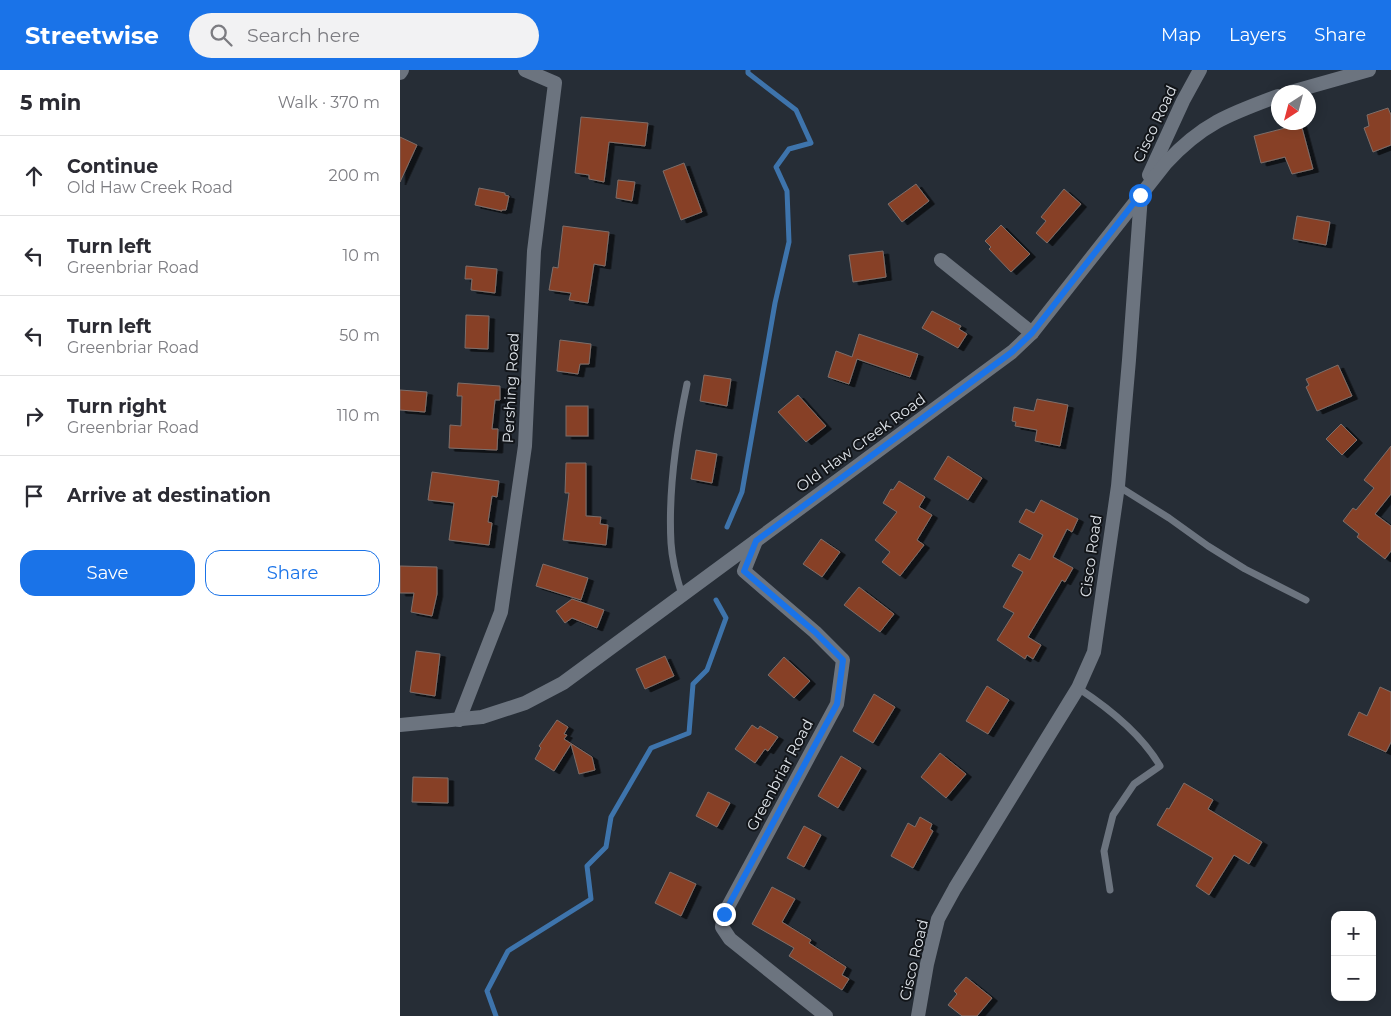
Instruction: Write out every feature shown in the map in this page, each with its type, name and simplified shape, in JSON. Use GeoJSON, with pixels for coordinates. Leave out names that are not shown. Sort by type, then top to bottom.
{"type":"FeatureCollection","features":[{"type":"Feature","properties":{"kind":"street","name":"Pershing Road"},"geometry":{"type":"LineString","coordinates":[[459,720],[501,612],[525,446],[534,251],[555,83],[525,70]]}},
{"type":"Feature","properties":{"kind":"street","name":"Cisco Road"},"geometry":{"type":"LineString","coordinates":[[918,1016],[927,964],[938,920],[955,888],[1078,688],[1094,652],[1118,486],[1130,360],[1140,195],[1183,101],[1200,70]]}},
{"type":"Feature","properties":{"kind":"street"},"geometry":{"type":"LineString","coordinates":[[1315,85],[1369,70]]}},
{"type":"Feature","properties":{"kind":"street","name":"Old Haw Creek Road"},"geometry":{"type":"LineString","coordinates":[[400,725],[482,717],[507,710],[544,694],[563,683],[1012,352],[1032,333],[1180,147],[1224,117],[1271,99]]}},
{"type":"Feature","properties":{"kind":"street"},"geometry":{"type":"LineString","coordinates":[[941,260],[1032,333]]}},
{"type":"Feature","properties":{"kind":"street","name":"Greenbriar Road"},"geometry":{"type":"LineString","coordinates":[[756,541],[744,571],[815,632],[843,660],[837,704],[724,914],[722,927],[730,939],[826,1016]]}},
{"type":"Feature","properties":{"kind":"lane"},"geometry":{"type":"LineString","coordinates":[[682,596],[671,544],[671,511],[679,421],[687,384]]}},
{"type":"Feature","properties":{"kind":"lane"},"geometry":{"type":"LineString","coordinates":[[1118,486],[1170,518],[1208,546],[1245,569],[1306,600]]}},
{"type":"Feature","properties":{"kind":"lane"},"geometry":{"type":"LineString","coordinates":[[1078,688],[1117,717],[1154,755],[1160,766],[1134,784],[1113,815],[1104,851],[1110,890]]}},
{"type":"Feature","properties":{"kind":"building"},"geometry":{"type":"Polygon","coordinates":[[[1388,108],[1391,115],[1391,145],[1373,152],[1364,128],[1369,126],[1367,115],[1388,108]]]}},
{"type":"Feature","properties":{"kind":"building"},"geometry":{"type":"Polygon","coordinates":[[[581,117],[648,123],[645,146],[609,142],[604,182],[589,179],[589,175],[575,173],[581,117]]]}},
{"type":"Feature","properties":{"kind":"building"},"geometry":{"type":"Polygon","coordinates":[[[1278,130],[1303,130],[1313,169],[1292,174],[1285,157],[1261,163],[1254,136],[1278,130]]]}},
{"type":"Feature","properties":{"kind":"building"},"geometry":{"type":"Polygon","coordinates":[[[400,137],[417,145],[400,182],[400,137]]]}},
{"type":"Feature","properties":{"kind":"building"},"geometry":{"type":"Polygon","coordinates":[[[684,163],[702,212],[681,220],[663,171],[684,163]]]}},
{"type":"Feature","properties":{"kind":"building"},"geometry":{"type":"Polygon","coordinates":[[[618,180],[635,182],[632,201],[616,198],[618,180]]]}},
{"type":"Feature","properties":{"kind":"building"},"geometry":{"type":"Polygon","coordinates":[[[916,184],[929,201],[902,222],[888,204],[916,184]]]}},
{"type":"Feature","properties":{"kind":"building"},"geometry":{"type":"Polygon","coordinates":[[[479,188],[505,193],[505,195],[509,196],[506,210],[502,211],[475,205],[479,188]]]}},
{"type":"Feature","properties":{"kind":"building"},"geometry":{"type":"Polygon","coordinates":[[[1064,189],[1081,204],[1047,243],[1036,233],[1046,221],[1041,217],[1064,189]]]}},
{"type":"Feature","properties":{"kind":"building"},"geometry":{"type":"Polygon","coordinates":[[[1297,216],[1330,222],[1326,245],[1293,239],[1297,216]]]}},
{"type":"Feature","properties":{"kind":"building"},"geometry":{"type":"Polygon","coordinates":[[[1001,225],[1030,254],[1011,272],[989,249],[991,247],[985,241],[1001,225]]]}},
{"type":"Feature","properties":{"kind":"building"},"geometry":{"type":"Polygon","coordinates":[[[563,226],[609,232],[605,266],[594,264],[588,303],[569,300],[571,293],[549,290],[553,267],[558,268],[563,226]]]}},
{"type":"Feature","properties":{"kind":"building"},"geometry":{"type":"Polygon","coordinates":[[[883,251],[886,277],[853,282],[849,255],[883,251]]]}},
{"type":"Feature","properties":{"kind":"building"},"geometry":{"type":"Polygon","coordinates":[[[466,266],[497,269],[495,293],[471,290],[472,279],[465,279],[466,266]]]}},
{"type":"Feature","properties":{"kind":"building"},"geometry":{"type":"Polygon","coordinates":[[[932,311],[961,326],[959,329],[967,334],[958,348],[922,328],[932,311]]]}},
{"type":"Feature","properties":{"kind":"building"},"geometry":{"type":"Polygon","coordinates":[[[466,315],[489,316],[488,349],[465,348],[466,315]]]}},
{"type":"Feature","properties":{"kind":"building"},"geometry":{"type":"Polygon","coordinates":[[[859,334],[918,354],[910,377],[857,359],[849,384],[828,377],[836,351],[852,357],[859,334]]]}},
{"type":"Feature","properties":{"kind":"building"},"geometry":{"type":"Polygon","coordinates":[[[560,340],[591,344],[589,364],[580,364],[578,374],[557,371],[560,340]]]}},
{"type":"Feature","properties":{"kind":"building"},"geometry":{"type":"Polygon","coordinates":[[[1338,365],[1352,396],[1317,411],[1306,387],[1309,385],[1306,379],[1338,365]]]}},
{"type":"Feature","properties":{"kind":"building"},"geometry":{"type":"Polygon","coordinates":[[[704,375],[731,379],[727,406],[700,401],[704,375]]]}},
{"type":"Feature","properties":{"kind":"building"},"geometry":{"type":"Polygon","coordinates":[[[458,383],[500,386],[500,400],[495,400],[492,429],[498,429],[497,450],[449,448],[450,425],[461,426],[462,396],[457,396],[458,383]]]}},
{"type":"Feature","properties":{"kind":"building"},"geometry":{"type":"Polygon","coordinates":[[[400,390],[427,392],[425,412],[400,410],[400,390]]]}},
{"type":"Feature","properties":{"kind":"building"},"geometry":{"type":"Polygon","coordinates":[[[798,395],[826,426],[806,442],[778,412],[798,395]]]}},
{"type":"Feature","properties":{"kind":"building"},"geometry":{"type":"Polygon","coordinates":[[[1037,399],[1068,405],[1060,446],[1035,441],[1037,430],[1015,426],[1016,422],[1012,421],[1014,407],[1034,411],[1037,399]]]}},
{"type":"Feature","properties":{"kind":"building"},"geometry":{"type":"Polygon","coordinates":[[[566,406],[588,406],[588,436],[566,436],[566,406]]]}},
{"type":"Feature","properties":{"kind":"building"},"geometry":{"type":"Polygon","coordinates":[[[1341,424],[1357,440],[1342,455],[1326,439],[1341,424]]]}},
{"type":"Feature","properties":{"kind":"building"},"geometry":{"type":"Polygon","coordinates":[[[1391,446],[1391,494],[1375,514],[1391,526],[1391,551],[1385,559],[1357,537],[1359,534],[1343,521],[1353,508],[1356,510],[1374,488],[1364,480],[1391,446]]]}},
{"type":"Feature","properties":{"kind":"building"},"geometry":{"type":"Polygon","coordinates":[[[696,450],[717,454],[712,483],[691,479],[696,450]]]}},
{"type":"Feature","properties":{"kind":"building"},"geometry":{"type":"Polygon","coordinates":[[[948,456],[982,478],[968,500],[934,479],[948,456]]]}},
{"type":"Feature","properties":{"kind":"building"},"geometry":{"type":"Polygon","coordinates":[[[566,463],[586,463],[586,516],[601,517],[600,524],[608,525],[606,545],[563,540],[569,493],[565,493],[566,463]]]}},
{"type":"Feature","properties":{"kind":"building"},"geometry":{"type":"Polygon","coordinates":[[[432,472],[499,481],[497,497],[492,496],[488,522],[492,523],[489,545],[449,540],[454,503],[428,500],[432,472]]]}},
{"type":"Feature","properties":{"kind":"building"},"geometry":{"type":"Polygon","coordinates":[[[899,481],[925,497],[919,507],[932,515],[917,540],[924,545],[900,576],[882,562],[890,552],[875,540],[897,512],[883,503],[891,489],[893,490],[899,481]]]}},
{"type":"Feature","properties":{"kind":"building"},"geometry":{"type":"Polygon","coordinates":[[[1041,500],[1078,519],[1072,532],[1067,529],[1053,557],[1073,568],[1065,582],[1062,580],[1028,637],[1041,645],[1033,659],[1027,655],[1025,659],[997,640],[1014,613],[1003,607],[1023,572],[1012,566],[1019,554],[1030,560],[1043,535],[1019,522],[1026,509],[1034,513],[1041,500]]]}},
{"type":"Feature","properties":{"kind":"building"},"geometry":{"type":"Polygon","coordinates":[[[821,539],[840,552],[822,577],[803,564],[821,539]]]}},
{"type":"Feature","properties":{"kind":"building"},"geometry":{"type":"Polygon","coordinates":[[[543,564],[588,578],[581,600],[536,586],[543,564]]]}},
{"type":"Feature","properties":{"kind":"building"},"geometry":{"type":"Polygon","coordinates":[[[400,566],[437,567],[437,594],[432,616],[411,612],[414,593],[400,593],[400,566]]]}},
{"type":"Feature","properties":{"kind":"building"},"geometry":{"type":"Polygon","coordinates":[[[859,587],[894,614],[880,632],[844,605],[859,587]]]}},
{"type":"Feature","properties":{"kind":"building"},"geometry":{"type":"Polygon","coordinates":[[[572,599],[604,610],[597,628],[572,618],[565,623],[556,611],[572,599]]]}},
{"type":"Feature","properties":{"kind":"building"},"geometry":{"type":"Polygon","coordinates":[[[416,651],[440,654],[435,696],[410,692],[416,651]]]}},
{"type":"Feature","properties":{"kind":"building"},"geometry":{"type":"Polygon","coordinates":[[[665,656],[674,676],[645,689],[636,669],[665,656]]]}},
{"type":"Feature","properties":{"kind":"building"},"geometry":{"type":"Polygon","coordinates":[[[784,657],[810,681],[794,698],[768,675],[784,657]]]}},
{"type":"Feature","properties":{"kind":"building"},"geometry":{"type":"Polygon","coordinates":[[[987,686],[1009,700],[988,734],[966,721],[987,686]]]}},
{"type":"Feature","properties":{"kind":"building"},"geometry":{"type":"Polygon","coordinates":[[[1380,687],[1391,692],[1391,742],[1386,752],[1348,735],[1359,712],[1367,716],[1380,687]]]}},
{"type":"Feature","properties":{"kind":"building"},"geometry":{"type":"Polygon","coordinates":[[[874,694],[895,707],[873,743],[853,731],[874,694]]]}},
{"type":"Feature","properties":{"kind":"building"},"geometry":{"type":"Polygon","coordinates":[[[557,720],[568,727],[564,734],[567,735],[564,739],[592,757],[595,770],[579,774],[571,744],[554,771],[535,759],[541,748],[539,746],[557,720]]]}},
{"type":"Feature","properties":{"kind":"building"},"geometry":{"type":"Polygon","coordinates":[[[752,725],[758,729],[760,726],[778,737],[768,751],[765,749],[755,763],[735,749],[752,725]]]}},
{"type":"Feature","properties":{"kind":"building"},"geometry":{"type":"Polygon","coordinates":[[[940,753],[966,774],[946,798],[921,777],[940,753]]]}},
{"type":"Feature","properties":{"kind":"building"},"geometry":{"type":"Polygon","coordinates":[[[841,756],[861,768],[838,808],[818,796],[841,756]]]}},
{"type":"Feature","properties":{"kind":"building"},"geometry":{"type":"Polygon","coordinates":[[[413,777],[448,778],[448,803],[412,802],[413,777]]]}},
{"type":"Feature","properties":{"kind":"building"},"geometry":{"type":"Polygon","coordinates":[[[1184,783],[1213,800],[1208,809],[1262,842],[1249,864],[1234,855],[1209,895],[1196,886],[1213,858],[1157,825],[1184,783]]]}},
{"type":"Feature","properties":{"kind":"building"},"geometry":{"type":"Polygon","coordinates":[[[708,792],[730,803],[717,827],[696,816],[708,792]]]}},
{"type":"Feature","properties":{"kind":"building"},"geometry":{"type":"Polygon","coordinates":[[[920,817],[932,824],[930,829],[933,831],[913,868],[891,856],[908,823],[915,827],[920,817]]]}},
{"type":"Feature","properties":{"kind":"building"},"geometry":{"type":"Polygon","coordinates":[[[804,826],[821,835],[804,867],[787,858],[804,826]]]}},
{"type":"Feature","properties":{"kind":"building"},"geometry":{"type":"Polygon","coordinates":[[[670,872],[696,884],[681,916],[655,903],[670,872]]]}},
{"type":"Feature","properties":{"kind":"building"},"geometry":{"type":"Polygon","coordinates":[[[772,887],[795,899],[782,922],[811,940],[809,943],[846,967],[842,975],[849,979],[842,990],[789,956],[794,948],[752,924],[772,887]]]}},
{"type":"Feature","properties":{"kind":"building"},"geometry":{"type":"Polygon","coordinates":[[[966,977],[992,998],[977,1016],[962,1016],[948,1005],[957,994],[954,991],[966,977]]]}},
{"type":"Feature","properties":{"kind":"waterway"},"geometry":{"type":"LineString","coordinates":[[727,527],[742,492],[775,303],[789,242],[787,191],[776,167],[789,149],[811,143],[796,110],[748,73],[748,70]]}},
{"type":"Feature","properties":{"kind":"waterway"},"geometry":{"type":"LineString","coordinates":[[496,1016],[487,991],[508,951],[591,899],[587,866],[606,847],[611,817],[651,748],[689,733],[693,684],[707,670],[726,618],[716,600]]}},
{"type":"Feature","properties":{"kind":"route"},"geometry":{"type":"LineString","coordinates":[[724,914],[837,704],[843,660],[815,632],[744,571],[756,541],[1012,352],[1032,333],[1140,195]]}}]}
